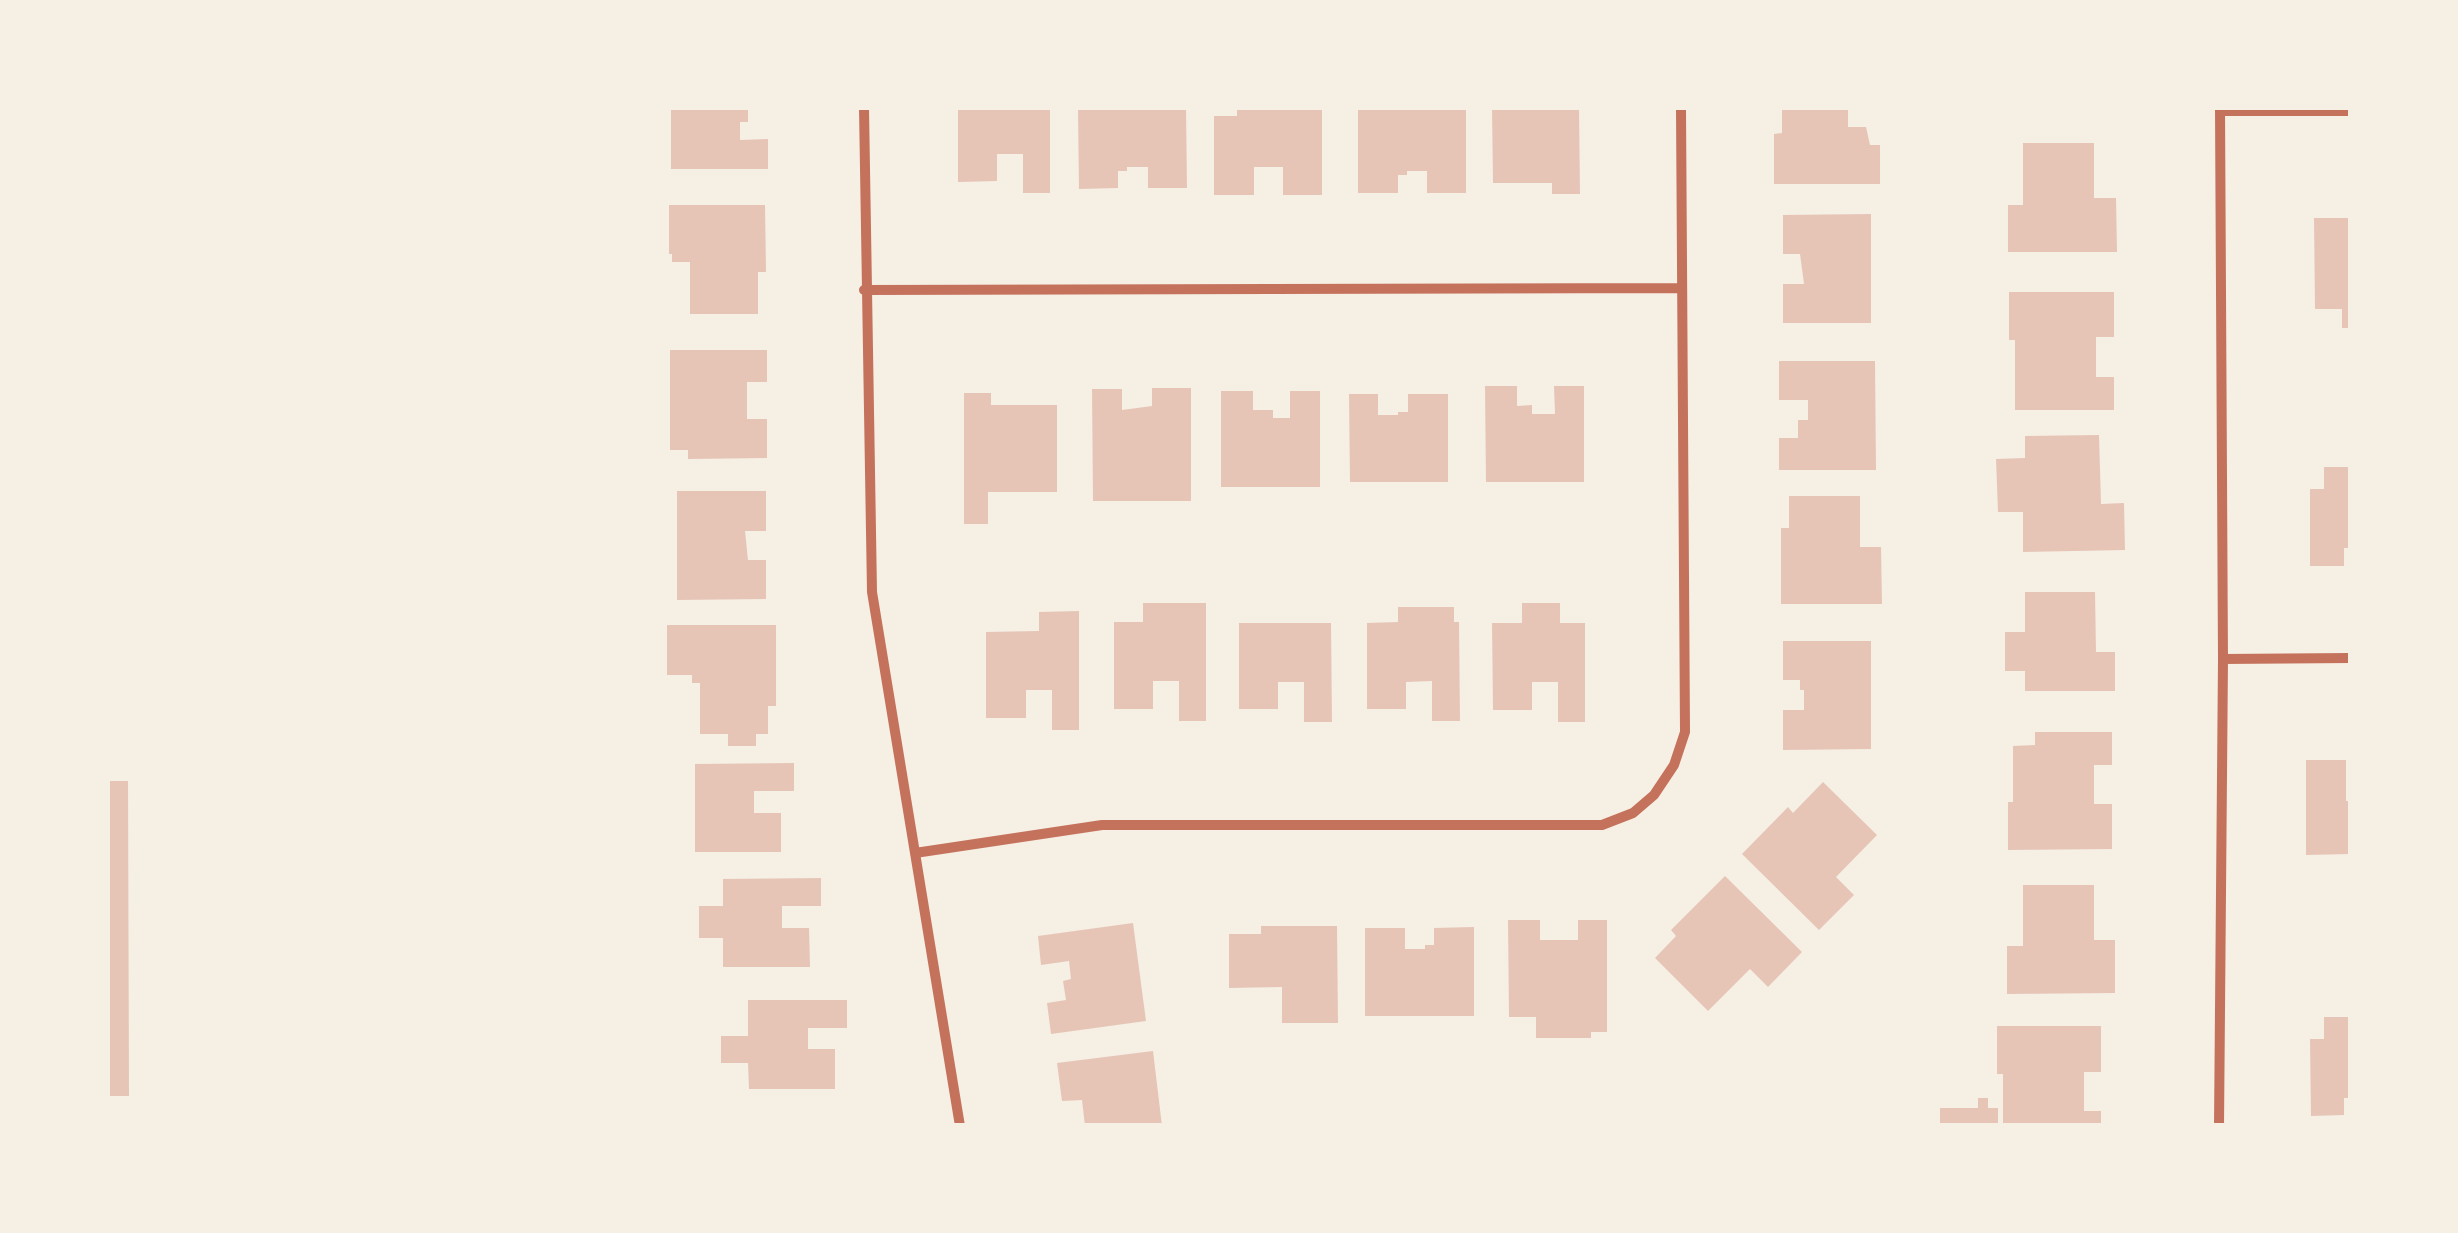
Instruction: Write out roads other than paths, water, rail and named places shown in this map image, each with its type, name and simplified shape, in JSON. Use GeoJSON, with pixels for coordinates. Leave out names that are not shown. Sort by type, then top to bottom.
{"type":"FeatureCollection","features":[{"type":"Feature","properties":{"kind":"street"},"geometry":{"type":"LineString","coordinates":[[864,108],[864,290],[872,592],[960,1126]]}},
{"type":"Feature","properties":{"kind":"street"},"geometry":{"type":"LineString","coordinates":[[915,853],[1102,824],[1602,825],[1633,813],[1654,795],[1674,766],[1685,732],[1680,108]]}},
{"type":"Feature","properties":{"kind":"street"},"geometry":{"type":"LineString","coordinates":[[2219,1126],[2223,658],[2220,109],[2350,112]]}},
{"type":"Feature","properties":{"kind":"street"},"geometry":{"type":"LineString","coordinates":[[864,290],[1680,288]]}},
{"type":"Feature","properties":{"kind":"street"},"geometry":{"type":"LineString","coordinates":[[2223,658],[2350,658]]}}]}
